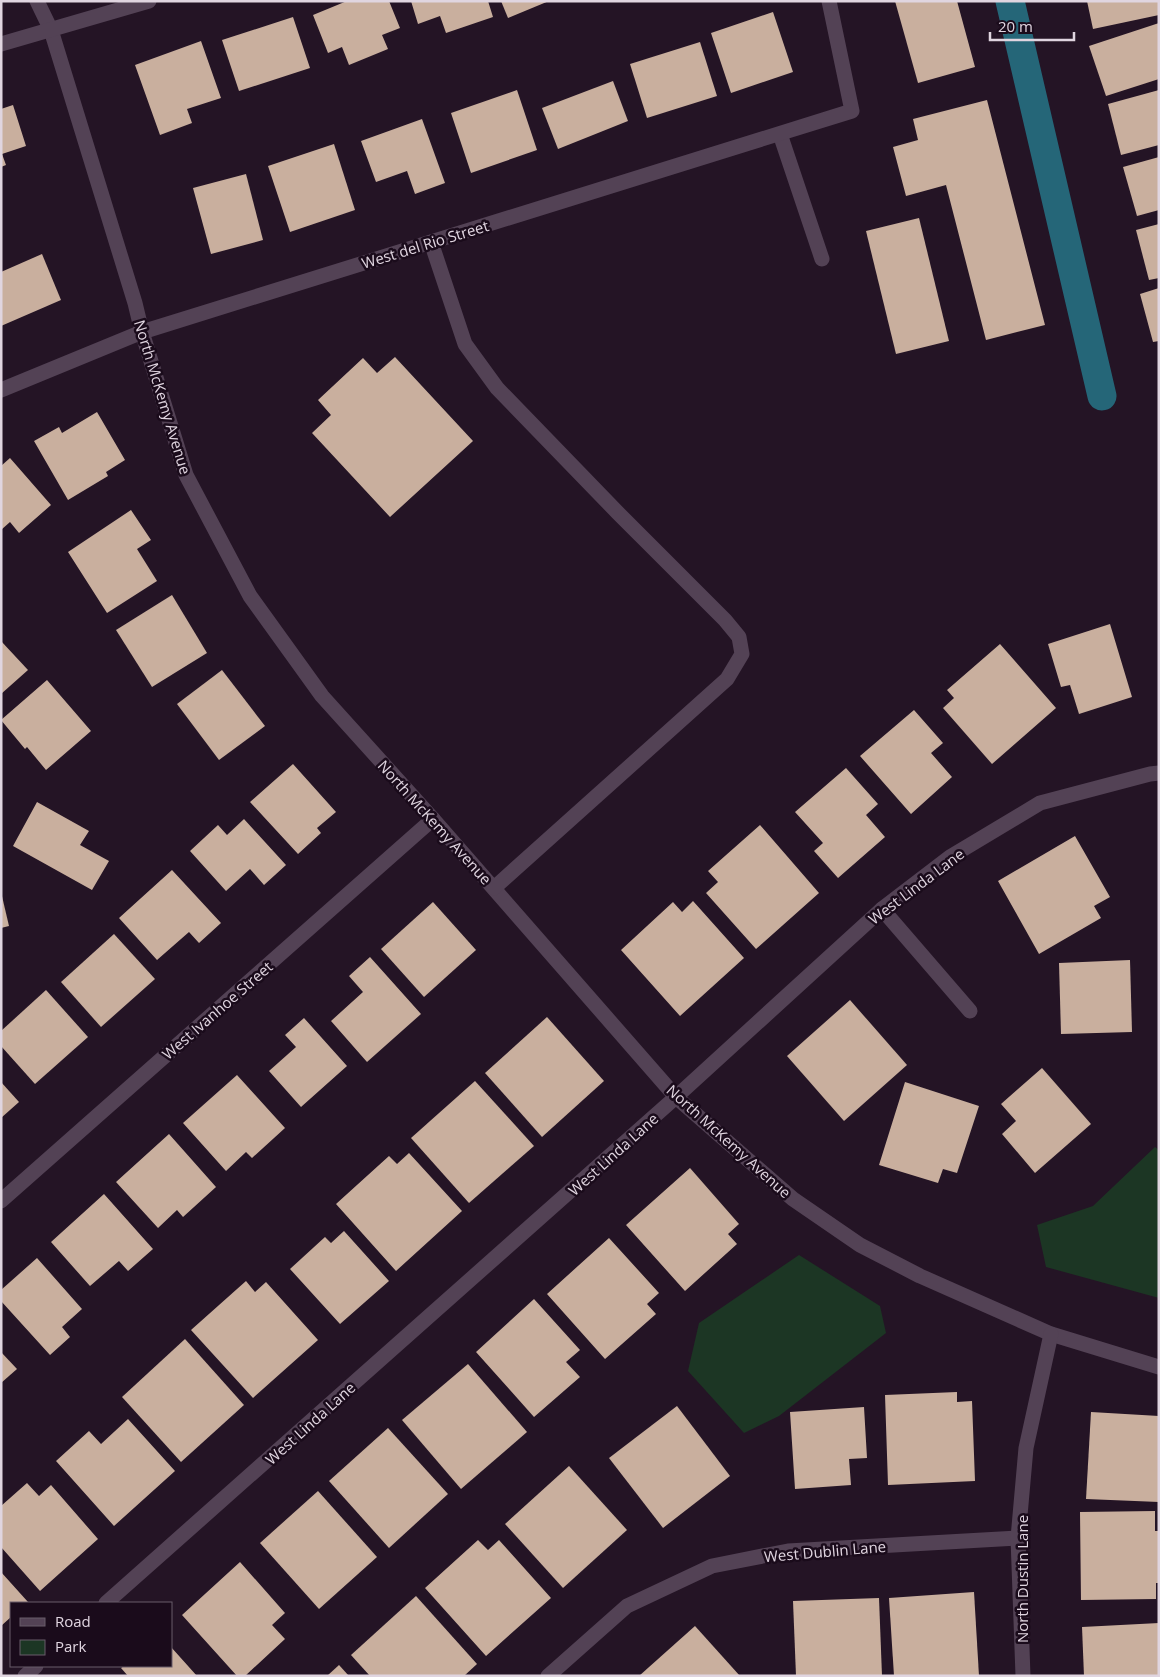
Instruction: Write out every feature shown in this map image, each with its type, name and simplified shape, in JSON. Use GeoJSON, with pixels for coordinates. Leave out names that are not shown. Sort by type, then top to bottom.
{"type":"FeatureCollection","features":[{"type":"Feature","properties":{"kind":"street","name":"North McKemy Avenue"},"geometry":{"type":"LineString","coordinates":[[37,1],[51,30],[186,475],[250,596],[322,696],[494,888],[676,1097],[793,1199],[860,1245],[920,1276],[1051,1334],[1159,1367]]}},
{"type":"Feature","properties":{"kind":"street"},"geometry":{"type":"LineString","coordinates":[[1,44],[149,1]]}},
{"type":"Feature","properties":{"kind":"street","name":"West del Rio Street"},"geometry":{"type":"LineString","coordinates":[[1,390],[142,332],[852,112],[828,1]]}},
{"type":"Feature","properties":{"kind":"street"},"geometry":{"type":"LineString","coordinates":[[780,134],[822,259]]}},
{"type":"Feature","properties":{"kind":"street"},"geometry":{"type":"LineString","coordinates":[[431,242],[465,344],[497,388],[725,620],[739,637],[742,654],[726,679],[494,888]]}},
{"type":"Feature","properties":{"kind":"street","name":"West Linda Lane"},"geometry":{"type":"LineString","coordinates":[[107,1602],[676,1097],[882,909],[950,857],[1040,802],[1141,776],[1159,774]]}},
{"type":"Feature","properties":{"kind":"street","name":"West Ivanhoe Street"},"geometry":{"type":"LineString","coordinates":[[1,1201],[433,819]]}},
{"type":"Feature","properties":{"kind":"street"},"geometry":{"type":"LineString","coordinates":[[882,909],[970,1010]]}},
{"type":"Feature","properties":{"kind":"street","name":"North Dustin Lane"},"geometry":{"type":"LineString","coordinates":[[1023,1676],[1018,1538],[1026,1448],[1051,1334]]}},
{"type":"Feature","properties":{"kind":"street","name":"West Dublin Lane"},"geometry":{"type":"LineString","coordinates":[[548,1676],[627,1606],[712,1566],[788,1551],[1018,1538]]}},
{"type":"Feature","properties":{"kind":"street"},"geometry":{"type":"LineString","coordinates":[[25,1676],[35,1667]]}},
{"type":"Feature","properties":{"kind":"green space"},"geometry":{"type":"Polygon","coordinates":[[[1155,1147],[1159,1150],[1159,1298],[1046,1267],[1037,1225],[1093,1206],[1155,1147]]]}},
{"type":"Feature","properties":{"kind":"green space"},"geometry":{"type":"Polygon","coordinates":[[[799,1255],[880,1306],[886,1333],[779,1416],[744,1433],[688,1371],[699,1323],[799,1255]]]}},
{"type":"Feature","properties":{"kind":"building"},"geometry":{"type":"Polygon","coordinates":[[[347,1],[389,1],[400,28],[382,35],[388,49],[349,65],[342,47],[328,53],[313,15],[347,1]]]}},
{"type":"Feature","properties":{"kind":"building"},"geometry":{"type":"Polygon","coordinates":[[[411,1],[488,1],[493,17],[446,33],[440,16],[418,24],[411,1]]]}},
{"type":"Feature","properties":{"kind":"building"},"geometry":{"type":"Polygon","coordinates":[[[501,1],[549,1],[508,18],[501,1]]]}},
{"type":"Feature","properties":{"kind":"building"},"geometry":{"type":"Polygon","coordinates":[[[895,1],[957,1],[975,67],[918,83],[895,1]]]}},
{"type":"Feature","properties":{"kind":"building"},"geometry":{"type":"Polygon","coordinates":[[[1087,1],[1159,1],[1159,15],[1093,29],[1087,1]]]}},
{"type":"Feature","properties":{"kind":"building"},"geometry":{"type":"Polygon","coordinates":[[[773,12],[793,72],[731,93],[711,33],[773,12]]]}},
{"type":"Feature","properties":{"kind":"building"},"geometry":{"type":"Polygon","coordinates":[[[293,17],[310,68],[239,91],[222,40],[293,17]]]}},
{"type":"Feature","properties":{"kind":"building"},"geometry":{"type":"Polygon","coordinates":[[[1159,23],[1159,79],[1106,96],[1089,46],[1159,23]]]}},
{"type":"Feature","properties":{"kind":"building"},"geometry":{"type":"Polygon","coordinates":[[[201,41],[221,98],[187,109],[192,123],[160,135],[135,65],[201,41]]]}},
{"type":"Feature","properties":{"kind":"building"},"geometry":{"type":"Polygon","coordinates":[[[700,42],[717,96],[647,118],[630,64],[700,42]]]}},
{"type":"Feature","properties":{"kind":"building"},"geometry":{"type":"Polygon","coordinates":[[[613,81],[628,121],[558,149],[542,108],[613,81]]]}},
{"type":"Feature","properties":{"kind":"building"},"geometry":{"type":"Polygon","coordinates":[[[517,90],[537,150],[471,173],[451,113],[517,90]]]}},
{"type":"Feature","properties":{"kind":"building"},"geometry":{"type":"Polygon","coordinates":[[[1159,90],[1159,145],[1121,155],[1108,104],[1159,90]]]}},
{"type":"Feature","properties":{"kind":"building"},"geometry":{"type":"Polygon","coordinates":[[[987,100],[1045,325],[986,340],[946,185],[906,196],[893,147],[918,140],[913,119],[987,100]]]}},
{"type":"Feature","properties":{"kind":"building"},"geometry":{"type":"Polygon","coordinates":[[[13,105],[26,146],[2,154],[6,165],[1,167],[1,109],[13,105]]]}},
{"type":"Feature","properties":{"kind":"building"},"geometry":{"type":"Polygon","coordinates":[[[422,119],[445,183],[415,194],[407,171],[376,182],[361,141],[422,119]]]}},
{"type":"Feature","properties":{"kind":"building"},"geometry":{"type":"Polygon","coordinates":[[[334,144],[355,210],[290,232],[268,166],[334,144]]]}},
{"type":"Feature","properties":{"kind":"building"},"geometry":{"type":"Polygon","coordinates":[[[1159,157],[1159,210],[1137,216],[1123,167],[1159,157]]]}},
{"type":"Feature","properties":{"kind":"building"},"geometry":{"type":"Polygon","coordinates":[[[246,174],[263,240],[211,254],[193,188],[246,174]]]}},
{"type":"Feature","properties":{"kind":"building"},"geometry":{"type":"Polygon","coordinates":[[[919,218],[949,341],[896,354],[866,231],[919,218]]]}},
{"type":"Feature","properties":{"kind":"building"},"geometry":{"type":"Polygon","coordinates":[[[1159,224],[1159,278],[1149,280],[1136,230],[1159,224]]]}},
{"type":"Feature","properties":{"kind":"building"},"geometry":{"type":"Polygon","coordinates":[[[42,254],[61,300],[1,326],[1,272],[42,254]]]}},
{"type":"Feature","properties":{"kind":"building"},"geometry":{"type":"Polygon","coordinates":[[[1159,288],[1159,341],[1153,342],[1140,294],[1159,288]]]}},
{"type":"Feature","properties":{"kind":"building"},"geometry":{"type":"Polygon","coordinates":[[[395,357],[473,441],[390,517],[312,433],[331,415],[318,400],[363,358],[377,373],[395,357]]]}},
{"type":"Feature","properties":{"kind":"building"},"geometry":{"type":"Polygon","coordinates":[[[97,412],[125,460],[106,472],[108,476],[68,500],[34,441],[59,427],[62,433],[97,412]]]}},
{"type":"Feature","properties":{"kind":"building"},"geometry":{"type":"Polygon","coordinates":[[[10,458],[51,505],[19,533],[10,522],[1,530],[1,466],[10,458]]]}},
{"type":"Feature","properties":{"kind":"building"},"geometry":{"type":"Polygon","coordinates":[[[131,510],[151,540],[137,549],[157,581],[107,613],[68,552],[131,510]]]}},
{"type":"Feature","properties":{"kind":"building"},"geometry":{"type":"Polygon","coordinates":[[[172,595],[207,653],[152,687],[116,630],[172,595]]]}},
{"type":"Feature","properties":{"kind":"building"},"geometry":{"type":"Polygon","coordinates":[[[1110,624],[1132,697],[1079,714],[1070,685],[1061,687],[1048,644],[1110,624]]]}},
{"type":"Feature","properties":{"kind":"building"},"geometry":{"type":"Polygon","coordinates":[[[1,641],[28,670],[1,694],[1,641]]]}},
{"type":"Feature","properties":{"kind":"building"},"geometry":{"type":"Polygon","coordinates":[[[1000,644],[1056,708],[992,764],[943,708],[954,698],[947,690],[1000,644]]]}},
{"type":"Feature","properties":{"kind":"building"},"geometry":{"type":"Polygon","coordinates":[[[222,670],[265,726],[219,760],[177,704],[222,670]]]}},
{"type":"Feature","properties":{"kind":"building"},"geometry":{"type":"Polygon","coordinates":[[[47,680],[91,731],[46,770],[27,747],[25,749],[1,720],[47,680]]]}},
{"type":"Feature","properties":{"kind":"building"},"geometry":{"type":"Polygon","coordinates":[[[914,710],[943,743],[931,753],[952,777],[911,814],[860,756],[914,710]]]}},
{"type":"Feature","properties":{"kind":"building"},"geometry":{"type":"Polygon","coordinates":[[[293,764],[336,812],[317,828],[321,833],[298,854],[250,802],[293,764]]]}},
{"type":"Feature","properties":{"kind":"building"},"geometry":{"type":"Polygon","coordinates":[[[846,768],[878,804],[866,815],[885,837],[838,878],[814,851],[823,843],[795,812],[846,768]]]}},
{"type":"Feature","properties":{"kind":"building"},"geometry":{"type":"Polygon","coordinates":[[[37,802],[89,831],[80,845],[109,861],[92,890],[13,846],[37,802]]]}},
{"type":"Feature","properties":{"kind":"building"},"geometry":{"type":"Polygon","coordinates":[[[244,819],[286,865],[264,885],[250,869],[226,891],[190,851],[218,825],[227,835],[244,819]]]}},
{"type":"Feature","properties":{"kind":"building"},"geometry":{"type":"Polygon","coordinates":[[[760,825],[819,893],[756,949],[706,893],[718,882],[708,871],[760,825]]]}},
{"type":"Feature","properties":{"kind":"building"},"geometry":{"type":"Polygon","coordinates":[[[1075,836],[1110,897],[1094,906],[1101,918],[1039,954],[998,881],[1075,836]]]}},
{"type":"Feature","properties":{"kind":"building"},"geometry":{"type":"Polygon","coordinates":[[[172,870],[221,923],[199,943],[189,932],[157,960],[119,918],[172,870]]]}},
{"type":"Feature","properties":{"kind":"building"},"geometry":{"type":"Polygon","coordinates":[[[1,892],[9,926],[1,928],[1,892]]]}},
{"type":"Feature","properties":{"kind":"building"},"geometry":{"type":"Polygon","coordinates":[[[693,901],[744,958],[680,1016],[621,950],[673,902],[682,912],[693,901]]]}},
{"type":"Feature","properties":{"kind":"building"},"geometry":{"type":"Polygon","coordinates":[[[433,902],[476,950],[424,997],[381,949],[433,902]]]}},
{"type":"Feature","properties":{"kind":"building"},"geometry":{"type":"Polygon","coordinates":[[[114,934],[155,979],[101,1027],[61,982],[114,934]]]}},
{"type":"Feature","properties":{"kind":"building"},"geometry":{"type":"Polygon","coordinates":[[[370,957],[421,1014],[367,1062],[331,1021],[363,992],[349,976],[370,957]]]}},
{"type":"Feature","properties":{"kind":"building"},"geometry":{"type":"Polygon","coordinates":[[[1130,960],[1132,1032],[1061,1034],[1059,963],[1130,960]]]}},
{"type":"Feature","properties":{"kind":"building"},"geometry":{"type":"Polygon","coordinates":[[[46,990],[88,1037],[35,1084],[1,1046],[1,1031],[46,990]]]}},
{"type":"Feature","properties":{"kind":"building"},"geometry":{"type":"Polygon","coordinates":[[[850,1000],[907,1065],[844,1121],[787,1056],[850,1000]]]}},
{"type":"Feature","properties":{"kind":"building"},"geometry":{"type":"Polygon","coordinates":[[[547,1017],[604,1081],[542,1137],[485,1073],[547,1017]]]}},
{"type":"Feature","properties":{"kind":"building"},"geometry":{"type":"Polygon","coordinates":[[[304,1018],[347,1066],[301,1107],[269,1071],[296,1047],[285,1035],[304,1018]]]}},
{"type":"Feature","properties":{"kind":"building"},"geometry":{"type":"Polygon","coordinates":[[[1042,1068],[1091,1124],[1035,1173],[1002,1134],[1016,1121],[1001,1104],[1042,1068]]]}},
{"type":"Feature","properties":{"kind":"building"},"geometry":{"type":"Polygon","coordinates":[[[237,1075],[285,1128],[252,1158],[246,1152],[226,1171],[183,1123],[237,1075]]]}},
{"type":"Feature","properties":{"kind":"building"},"geometry":{"type":"Polygon","coordinates":[[[475,1081],[534,1146],[469,1203],[411,1138],[475,1081]]]}},
{"type":"Feature","properties":{"kind":"building"},"geometry":{"type":"Polygon","coordinates":[[[1,1082],[19,1102],[1,1118],[1,1082]]]}},
{"type":"Feature","properties":{"kind":"building"},"geometry":{"type":"Polygon","coordinates":[[[905,1082],[979,1106],[957,1173],[943,1169],[938,1183],[879,1165],[905,1082]]]}},
{"type":"Feature","properties":{"kind":"building"},"geometry":{"type":"Polygon","coordinates":[[[169,1134],[216,1187],[183,1217],[177,1210],[158,1228],[116,1182],[169,1134]]]}},
{"type":"Feature","properties":{"kind":"building"},"geometry":{"type":"Polygon","coordinates":[[[409,1153],[462,1211],[396,1271],[336,1204],[389,1156],[397,1164],[409,1153]]]}},
{"type":"Feature","properties":{"kind":"building"},"geometry":{"type":"Polygon","coordinates":[[[690,1168],[739,1224],[728,1234],[737,1244],[685,1291],[626,1225],[690,1168]]]}},
{"type":"Feature","properties":{"kind":"building"},"geometry":{"type":"Polygon","coordinates":[[[104,1194],[153,1249],[128,1271],[119,1261],[90,1286],[51,1242],[104,1194]]]}},
{"type":"Feature","properties":{"kind":"building"},"geometry":{"type":"Polygon","coordinates":[[[344,1231],[389,1281],[340,1324],[290,1269],[325,1237],[331,1243],[344,1231]]]}},
{"type":"Feature","properties":{"kind":"building"},"geometry":{"type":"Polygon","coordinates":[[[609,1238],[659,1293],[647,1304],[656,1314],[605,1359],[547,1294],[609,1238]]]}},
{"type":"Feature","properties":{"kind":"building"},"geometry":{"type":"Polygon","coordinates":[[[37,1258],[82,1309],[62,1327],[70,1337],[50,1355],[1,1301],[1,1290],[37,1258]]]}},
{"type":"Feature","properties":{"kind":"building"},"geometry":{"type":"Polygon","coordinates":[[[246,1281],[255,1292],[266,1282],[318,1340],[253,1398],[191,1330],[246,1281]]]}},
{"type":"Feature","properties":{"kind":"building"},"geometry":{"type":"Polygon","coordinates":[[[534,1299],[580,1350],[566,1362],[580,1377],[534,1417],[476,1352],[534,1299]]]}},
{"type":"Feature","properties":{"kind":"building"},"geometry":{"type":"Polygon","coordinates":[[[185,1339],[244,1405],[181,1462],[122,1397],[185,1339]]]}},
{"type":"Feature","properties":{"kind":"building"},"geometry":{"type":"Polygon","coordinates":[[[1,1352],[17,1369],[1,1383],[1,1352]]]}},
{"type":"Feature","properties":{"kind":"building"},"geometry":{"type":"Polygon","coordinates":[[[468,1364],[527,1432],[461,1489],[402,1420],[468,1364]]]}},
{"type":"Feature","properties":{"kind":"building"},"geometry":{"type":"Polygon","coordinates":[[[957,1392],[957,1402],[972,1401],[975,1481],[888,1485],[885,1395],[957,1392]]]}},
{"type":"Feature","properties":{"kind":"building"},"geometry":{"type":"Polygon","coordinates":[[[677,1406],[730,1476],[663,1528],[609,1458],[677,1406]]]}},
{"type":"Feature","properties":{"kind":"building"},"geometry":{"type":"Polygon","coordinates":[[[864,1407],[867,1458],[849,1459],[851,1485],[795,1489],[790,1412],[864,1407]]]}},
{"type":"Feature","properties":{"kind":"building"},"geometry":{"type":"Polygon","coordinates":[[[1091,1412],[1159,1416],[1159,1502],[1086,1499],[1091,1412]]]}},
{"type":"Feature","properties":{"kind":"building"},"geometry":{"type":"Polygon","coordinates":[[[128,1419],[175,1471],[114,1526],[56,1461],[89,1431],[101,1444],[128,1419]]]}},
{"type":"Feature","properties":{"kind":"building"},"geometry":{"type":"Polygon","coordinates":[[[388,1428],[448,1494],[389,1548],[329,1481],[388,1428]]]}},
{"type":"Feature","properties":{"kind":"building"},"geometry":{"type":"Polygon","coordinates":[[[569,1466],[627,1530],[563,1588],[505,1524],[569,1466]]]}},
{"type":"Feature","properties":{"kind":"building"},"geometry":{"type":"Polygon","coordinates":[[[27,1483],[39,1496],[51,1485],[98,1539],[40,1591],[1,1547],[1,1506],[27,1483]]]}},
{"type":"Feature","properties":{"kind":"building"},"geometry":{"type":"Polygon","coordinates":[[[318,1491],[377,1557],[319,1609],[260,1543],[318,1491]]]}},
{"type":"Feature","properties":{"kind":"building"},"geometry":{"type":"Polygon","coordinates":[[[1155,1511],[1155,1531],[1159,1531],[1159,1583],[1156,1583],[1156,1599],[1081,1600],[1080,1512],[1155,1511]]]}},
{"type":"Feature","properties":{"kind":"building"},"geometry":{"type":"Polygon","coordinates":[[[478,1540],[488,1550],[499,1540],[551,1598],[486,1656],[425,1588],[478,1540]]]}},
{"type":"Feature","properties":{"kind":"building"},"geometry":{"type":"Polygon","coordinates":[[[240,1562],[285,1613],[272,1625],[285,1639],[245,1676],[237,1676],[182,1615],[240,1562]]]}},
{"type":"Feature","properties":{"kind":"building"},"geometry":{"type":"Polygon","coordinates":[[[1,1572],[28,1602],[10,1602],[10,1618],[1,1626],[1,1572]]]}},
{"type":"Feature","properties":{"kind":"building"},"geometry":{"type":"Polygon","coordinates":[[[974,1592],[979,1676],[894,1676],[889,1598],[974,1592]]]}},
{"type":"Feature","properties":{"kind":"building"},"geometry":{"type":"Polygon","coordinates":[[[416,1596],[477,1664],[464,1676],[370,1676],[351,1655],[416,1596]]]}},
{"type":"Feature","properties":{"kind":"building"},"geometry":{"type":"Polygon","coordinates":[[[879,1598],[882,1676],[796,1676],[793,1601],[879,1598]]]}},
{"type":"Feature","properties":{"kind":"building"},"geometry":{"type":"Polygon","coordinates":[[[1159,1623],[1159,1676],[1084,1676],[1082,1627],[1159,1623]]]}},
{"type":"Feature","properties":{"kind":"building"},"geometry":{"type":"Polygon","coordinates":[[[695,1626],[740,1676],[639,1676],[695,1626]]]}},
{"type":"Feature","properties":{"kind":"building"},"geometry":{"type":"Polygon","coordinates":[[[172,1648],[197,1676],[128,1676],[121,1668],[172,1667],[172,1648]]]}},
{"type":"Feature","properties":{"kind":"building"},"geometry":{"type":"Polygon","coordinates":[[[339,1665],[349,1676],[327,1676],[339,1665]]]}},
{"type":"Feature","properties":{"kind":"waterway"},"geometry":{"type":"LineString","coordinates":[[1010,1],[1102,396]]}}]}
